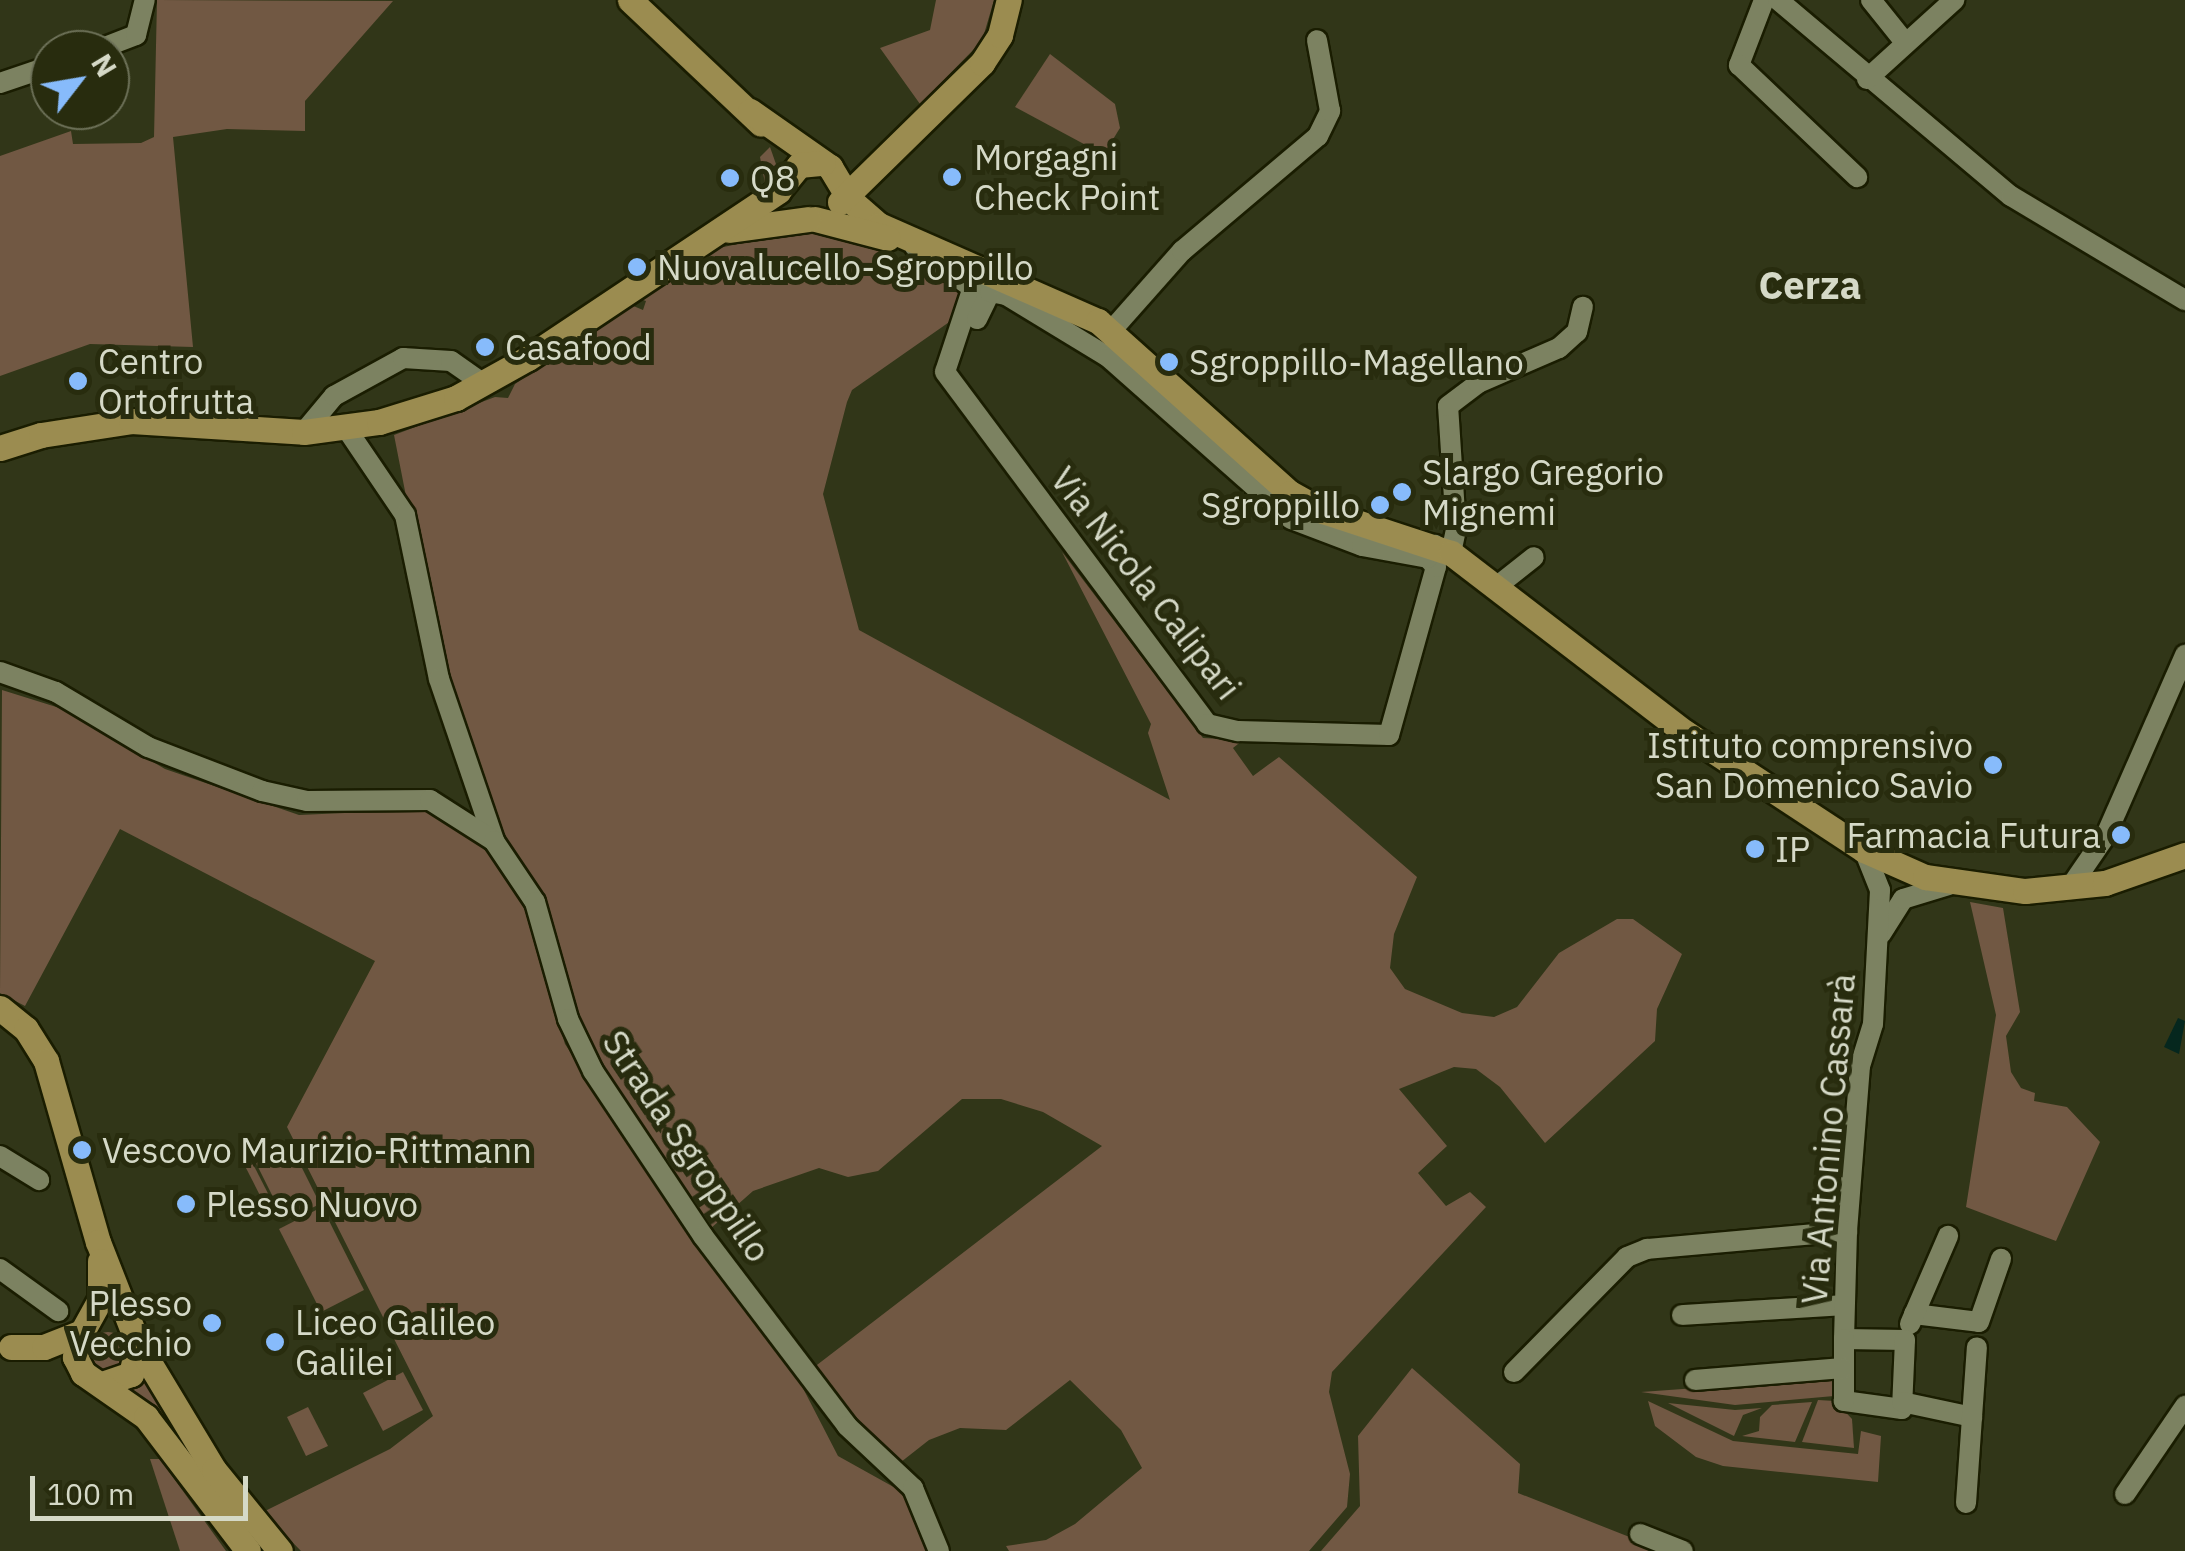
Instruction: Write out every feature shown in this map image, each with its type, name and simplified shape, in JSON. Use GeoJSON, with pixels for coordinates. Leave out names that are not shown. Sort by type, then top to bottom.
{"type":"FeatureCollection","features":[{"type":"Feature","properties":{"kind":"main road"},"geometry":{"type":"LineString","coordinates":[[630,0],[750,111],[824,164],[843,194],[879,224],[980,269],[1009,289],[1112,330],[1290,493],[1339,517],[1438,552],[1496,587],[1686,734],[1864,850],[1902,868],[1956,884],[2069,889],[2104,883],[2185,855]]}},
{"type":"Feature","properties":{"kind":"main road"},"geometry":{"type":"LineString","coordinates":[[706,238],[758,222],[812,219],[993,50],[1008,0]]}},
{"type":"Feature","properties":{"kind":"main road"},"geometry":{"type":"LineString","coordinates":[[750,111],[780,147],[790,206],[812,219],[928,249]]}},
{"type":"Feature","properties":{"kind":"main road"},"geometry":{"type":"LineString","coordinates":[[0,448],[42,434],[131,421],[304,432],[346,428],[419,411],[483,383],[706,238],[807,162],[824,164],[860,158],[900,138]]}},
{"type":"Feature","properties":{"kind":"main road"},"geometry":{"type":"LineString","coordinates":[[868,170],[879,224]]}},
{"type":"Feature","properties":{"kind":"main road"},"geometry":{"type":"LineString","coordinates":[[0,1008],[26,1029],[46,1061],[98,1242],[137,1342],[222,1481],[280,1551]]}},
{"type":"Feature","properties":{"kind":"main road"},"geometry":{"type":"LineString","coordinates":[[96,1382],[76,1357],[102,1289],[98,1242]]}},
{"type":"Feature","properties":{"kind":"main road"},"geometry":{"type":"LineString","coordinates":[[6,1345],[44,1346],[110,1321],[137,1342]]}},
{"type":"Feature","properties":{"kind":"main road"},"geometry":{"type":"LineString","coordinates":[[96,1382],[131,1374],[137,1342]]}},
{"type":"Feature","properties":{"kind":"main road"},"geometry":{"type":"LineString","coordinates":[[6,1345],[96,1382],[146,1417],[248,1551]]}},
{"type":"Feature","properties":{"kind":"street"},"geometry":{"type":"LineString","coordinates":[[130,37],[136,35],[144,0]]}},
{"type":"Feature","properties":{"kind":"street"},"geometry":{"type":"LineString","coordinates":[[1764,0],[1740,65],[1857,177]]}},
{"type":"Feature","properties":{"kind":"street"},"geometry":{"type":"LineString","coordinates":[[1778,0],[1866,80],[2010,196],[2185,300]]}},
{"type":"Feature","properties":{"kind":"street"},"geometry":{"type":"LineString","coordinates":[[1871,0],[1903,40]]}},
{"type":"Feature","properties":{"kind":"street"},"geometry":{"type":"LineString","coordinates":[[1866,80],[1903,40],[1954,0]]}},
{"type":"Feature","properties":{"kind":"street"},"geometry":{"type":"LineString","coordinates":[[1112,330],[1182,251],[1318,136],[1330,112],[1317,40]]}},
{"type":"Feature","properties":{"kind":"street"},"geometry":{"type":"LineString","coordinates":[[0,84],[30,73]]}},
{"type":"Feature","properties":{"kind":"street"},"geometry":{"type":"LineString","coordinates":[[928,249],[922,257],[965,278],[966,316]]}},
{"type":"Feature","properties":{"kind":"street","name":"Via Nicola Calipari"},"geometry":{"type":"LineString","coordinates":[[980,269],[958,345],[945,372],[1194,708],[1215,728],[1388,734],[1438,552]]}},
{"type":"Feature","properties":{"kind":"street"},"geometry":{"type":"LineString","coordinates":[[958,345],[990,292],[1009,289],[1108,357],[1291,519],[1362,546],[1438,552],[1456,529],[1448,406],[1478,383],[1559,348],[1577,332],[1583,307]]}},
{"type":"Feature","properties":{"kind":"street"},"geometry":{"type":"LineString","coordinates":[[304,432],[334,396],[403,358],[451,361],[483,383]]}},
{"type":"Feature","properties":{"kind":"street"},"geometry":{"type":"LineString","coordinates":[[346,428],[405,515],[440,678],[494,841]]}},
{"type":"Feature","properties":{"kind":"street"},"geometry":{"type":"LineString","coordinates":[[1496,587],[1534,557]]}},
{"type":"Feature","properties":{"kind":"street"},"geometry":{"type":"LineString","coordinates":[[2104,883],[2096,872],[2106,835],[2185,655]]}},
{"type":"Feature","properties":{"kind":"street","name":"Strada Sgroppillo"},"geometry":{"type":"LineString","coordinates":[[0,672],[56,692],[148,747],[262,791],[306,802],[430,800],[494,841],[534,902],[568,1018],[593,1071],[703,1236],[848,1426],[913,1488],[939,1551]]}},
{"type":"Feature","properties":{"kind":"street"},"geometry":{"type":"LineString","coordinates":[[2069,889],[2106,835]]}},
{"type":"Feature","properties":{"kind":"street"},"geometry":{"type":"LineString","coordinates":[[1864,850],[1880,890],[1902,868]]}},
{"type":"Feature","properties":{"kind":"street"},"geometry":{"type":"LineString","coordinates":[[1877,945],[1903,899],[1902,868]]}},
{"type":"Feature","properties":{"kind":"street"},"geometry":{"type":"LineString","coordinates":[[1903,899],[1956,884]]}},
{"type":"Feature","properties":{"kind":"street","name":"Via Antonino Cassarà"},"geometry":{"type":"LineString","coordinates":[[1843,1368],[1847,1232],[1880,890]]}},
{"type":"Feature","properties":{"kind":"street"},"geometry":{"type":"LineString","coordinates":[[0,1156],[39,1180]]}},
{"type":"Feature","properties":{"kind":"street"},"geometry":{"type":"LineString","coordinates":[[1514,1372],[1627,1257],[1647,1248],[1847,1232]]}},
{"type":"Feature","properties":{"kind":"street"},"geometry":{"type":"LineString","coordinates":[[1695,1380],[1843,1368],[1842,1396],[1848,1405],[1902,1409],[1905,1340],[1948,1236]]}},
{"type":"Feature","properties":{"kind":"street"},"geometry":{"type":"LineString","coordinates":[[1914,1314],[1979,1322],[2002,1259]]}},
{"type":"Feature","properties":{"kind":"street"},"geometry":{"type":"LineString","coordinates":[[0,1269],[58,1311]]}},
{"type":"Feature","properties":{"kind":"street"},"geometry":{"type":"LineString","coordinates":[[1682,1316],[1844,1305]]}},
{"type":"Feature","properties":{"kind":"street"},"geometry":{"type":"LineString","coordinates":[[1844,1339],[1905,1340]]}},
{"type":"Feature","properties":{"kind":"street"},"geometry":{"type":"LineString","coordinates":[[1966,1503],[1977,1347]]}},
{"type":"Feature","properties":{"kind":"street"},"geometry":{"type":"LineString","coordinates":[[1902,1402],[1972,1417]]}},
{"type":"Feature","properties":{"kind":"street"},"geometry":{"type":"LineString","coordinates":[[2125,1494],[2185,1406]]}},
{"type":"Feature","properties":{"kind":"street"},"geometry":{"type":"LineString","coordinates":[[1640,1534],[1683,1551]]}},
{"type":"Feature","properties":{"kind":"shaded area"},"geometry":{"type":"Polygon","coordinates":[[[157,0],[393,1],[305,101],[305,131],[227,129],[173,137],[193,347],[90,344],[0,376],[0,156],[71,131],[73,144],[141,143],[154,137],[157,0]]]}},
{"type":"Feature","properties":{"kind":"shaded area"},"geometry":{"type":"Polygon","coordinates":[[[936,0],[994,0],[982,41],[920,104],[880,48],[930,30],[936,0]]]}},
{"type":"Feature","properties":{"kind":"shaded area"},"geometry":{"type":"Polygon","coordinates":[[[1050,54],[1115,104],[1120,128],[1107,149],[1095,150],[1015,107],[1050,54]]]}},
{"type":"Feature","properties":{"kind":"shaded area"},"geometry":{"type":"Polygon","coordinates":[[[770,147],[777,167],[765,183],[760,157],[770,147]]]}},
{"type":"Feature","properties":{"kind":"shaded area"},"geometry":{"type":"Polygon","coordinates":[[[803,230],[864,242],[960,285],[955,318],[852,390],[847,402],[823,494],[859,630],[1170,800],[1148,733],[1151,724],[1062,552],[1203,738],[1243,740],[1233,748],[1253,776],[1279,757],[1417,877],[1394,934],[1390,968],[1405,989],[1462,1013],[1494,1017],[1517,1007],[1559,953],[1617,919],[1633,919],[1682,954],[1657,1009],[1655,1041],[1545,1143],[1500,1087],[1476,1069],[1454,1067],[1399,1089],[1447,1146],[1418,1173],[1446,1206],[1470,1192],[1486,1207],[1332,1372],[1329,1392],[1350,1474],[1347,1507],[1309,1551],[1009,1551],[1006,1546],[1046,1540],[1075,1524],[1142,1468],[1121,1430],[1070,1380],[1006,1430],[960,1428],[929,1440],[901,1462],[858,1429],[813,1368],[1102,1146],[1043,1112],[1001,1099],[962,1099],[878,1171],[848,1177],[819,1168],[753,1191],[710,1229],[601,1069],[571,1009],[549,921],[527,872],[500,834],[435,644],[394,435],[495,397],[508,398],[515,384],[631,305],[643,310],[646,301],[640,299],[691,265],[698,272],[705,268],[702,257],[719,248],[803,230]]]}},
{"type":"Feature","properties":{"kind":"shaded area"},"geometry":{"type":"Polygon","coordinates":[[[2,690],[66,710],[165,769],[299,815],[436,809],[476,835],[519,890],[565,1044],[668,1200],[791,1365],[838,1456],[908,1495],[933,1551],[301,1551],[263,1512],[390,1449],[433,1416],[287,1127],[375,961],[120,829],[25,1006],[0,993],[2,690]]]}},
{"type":"Feature","properties":{"kind":"shaded area"},"geometry":{"type":"Polygon","coordinates":[[[1970,902],[2003,908],[2020,1012],[2006,1036],[2011,1072],[2021,1088],[2035,1093],[2034,1101],[2067,1107],[2100,1142],[2056,1241],[1966,1207],[1996,1015],[1970,902]]]}},
{"type":"Feature","properties":{"kind":"shaded area"},"geometry":{"type":"Polygon","coordinates":[[[291,1146],[320,1204],[285,1221],[256,1163],[291,1146]]]}},
{"type":"Feature","properties":{"kind":"shaded area"},"geometry":{"type":"Polygon","coordinates":[[[253,1164],[279,1215],[272,1219],[246,1168],[253,1164]]]}},
{"type":"Feature","properties":{"kind":"shaded area"},"geometry":{"type":"Polygon","coordinates":[[[322,1207],[364,1290],[321,1312],[279,1229],[322,1207]]]}},
{"type":"Feature","properties":{"kind":"shaded area"},"geometry":{"type":"Polygon","coordinates":[[[108,1332],[122,1338],[128,1352],[122,1366],[108,1372],[94,1366],[88,1352],[94,1338],[108,1332]]]}},
{"type":"Feature","properties":{"kind":"shaded area"},"geometry":{"type":"Polygon","coordinates":[[[1412,1368],[1520,1464],[1518,1493],[1665,1551],[1321,1551],[1360,1506],[1358,1436],[1412,1368]]]}},
{"type":"Feature","properties":{"kind":"shaded area"},"geometry":{"type":"Polygon","coordinates":[[[403,1372],[423,1410],[383,1431],[363,1393],[403,1372]]]}},
{"type":"Feature","properties":{"kind":"shaded area"},"geometry":{"type":"Polygon","coordinates":[[[145,1375],[266,1551],[131,1390],[145,1375]]]}},
{"type":"Feature","properties":{"kind":"shaded area"},"geometry":{"type":"Polygon","coordinates":[[[1835,1378],[1834,1396],[1735,1405],[1641,1392],[1835,1378]]]}},
{"type":"Feature","properties":{"kind":"shaded area"},"geometry":{"type":"Polygon","coordinates":[[[1818,1400],[1835,1401],[1852,1419],[1854,1448],[1802,1442],[1818,1400]]]}},
{"type":"Feature","properties":{"kind":"shaded area"},"geometry":{"type":"Polygon","coordinates":[[[1648,1401],[1733,1441],[1858,1454],[1861,1431],[1881,1436],[1878,1482],[1723,1466],[1696,1457],[1655,1426],[1648,1401]]]}},
{"type":"Feature","properties":{"kind":"shaded area"},"geometry":{"type":"Polygon","coordinates":[[[1812,1402],[1795,1442],[1742,1436],[1759,1431],[1760,1417],[1772,1405],[1812,1402]]]}},
{"type":"Feature","properties":{"kind":"shaded area"},"geometry":{"type":"Polygon","coordinates":[[[1668,1403],[1735,1410],[1762,1408],[1743,1415],[1734,1436],[1668,1403]]]}},
{"type":"Feature","properties":{"kind":"shaded area"},"geometry":{"type":"Polygon","coordinates":[[[308,1407],[328,1446],[306,1456],[287,1417],[308,1407]]]}},
{"type":"Feature","properties":{"kind":"shaded area"},"geometry":{"type":"Polygon","coordinates":[[[150,1459],[160,1459],[226,1551],[180,1551],[150,1459]]]}},
{"type":"Feature","properties":{"kind":"water"},"geometry":{"type":"Polygon","coordinates":[[[2178,1018],[2185,1021],[2179,1054],[2164,1047],[2178,1018]]]}},
{"type":"Feature","properties":{"kind":"place","name":"Morgagni Check Point"},"geometry":{"type":"Point","coordinates":[952,177]}},
{"type":"Feature","properties":{"kind":"place","name":"Q8"},"geometry":{"type":"Point","coordinates":[730,178]}},
{"type":"Feature","properties":{"kind":"place","name":"Nuovalucello-Sgroppillo"},"geometry":{"type":"Point","coordinates":[637,267]}},
{"type":"Feature","properties":{"kind":"place","name":"Casafood"},"geometry":{"type":"Point","coordinates":[485,347]}},
{"type":"Feature","properties":{"kind":"place","name":"Sgroppillo-Magellano"},"geometry":{"type":"Point","coordinates":[1169,362]}},
{"type":"Feature","properties":{"kind":"place","name":"Centro Ortofrutta"},"geometry":{"type":"Point","coordinates":[78,381]}},
{"type":"Feature","properties":{"kind":"place","name":"Slargo Gregorio Mignemi"},"geometry":{"type":"Point","coordinates":[1402,492]}},
{"type":"Feature","properties":{"kind":"place","name":"Sgroppillo"},"geometry":{"type":"Point","coordinates":[1380,505]}},
{"type":"Feature","properties":{"kind":"place","name":"Istituto comprensivo San Domenico Savio"},"geometry":{"type":"Point","coordinates":[1993,765]}},
{"type":"Feature","properties":{"kind":"place","name":"Farmacia Futura"},"geometry":{"type":"Point","coordinates":[2121,835]}},
{"type":"Feature","properties":{"kind":"place","name":"IP"},"geometry":{"type":"Point","coordinates":[1755,849]}},
{"type":"Feature","properties":{"kind":"place","name":"Vescovo Maurizio-Rittmann"},"geometry":{"type":"Point","coordinates":[82,1150]}},
{"type":"Feature","properties":{"kind":"place","name":"Plesso Nuovo"},"geometry":{"type":"Point","coordinates":[186,1204]}},
{"type":"Feature","properties":{"kind":"place","name":"Plesso Vecchio"},"geometry":{"type":"Point","coordinates":[212,1323]}},
{"type":"Feature","properties":{"kind":"place","name":"Liceo Galileo Galilei"},"geometry":{"type":"Point","coordinates":[275,1342]}},
{"type":"Feature","properties":{"kind":"district","name":"Cerza"},"geometry":{"type":"Point","coordinates":[1810,285]}}]}
